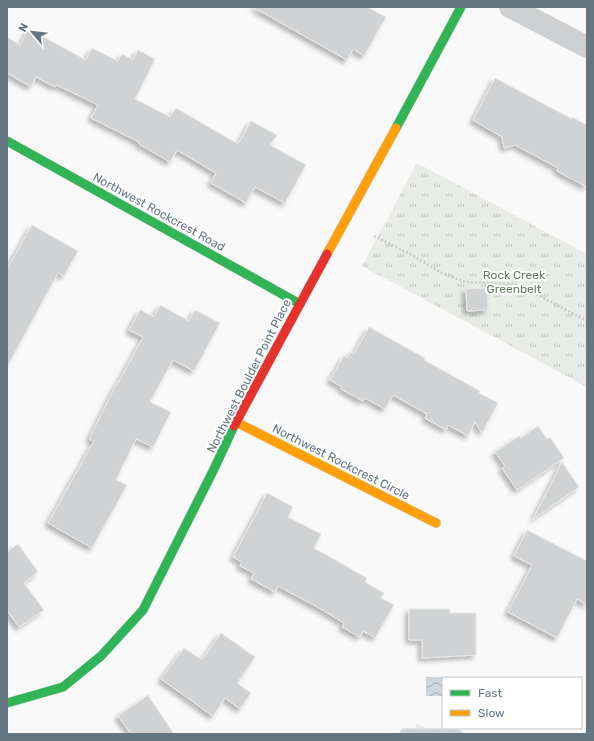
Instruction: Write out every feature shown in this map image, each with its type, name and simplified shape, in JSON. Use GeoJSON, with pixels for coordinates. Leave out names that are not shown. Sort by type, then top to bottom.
{"type":"FeatureCollection","features":[{"type":"Feature","properties":{"kind":"street","name":"Northwest Boulder Point Place"},"geometry":{"type":"LineString","coordinates":[[7,703],[63,687],[101,656],[143,610],[236,422],[461,7]]}},
{"type":"Feature","properties":{"kind":"street"},"geometry":{"type":"LineString","coordinates":[[510,7],[587,48]]}},
{"type":"Feature","properties":{"kind":"street","name":"Northwest Rockcrest Road"},"geometry":{"type":"LineString","coordinates":[[7,141],[300,304]]}},
{"type":"Feature","properties":{"kind":"street","name":"Northwest Rockcrest Circle"},"geometry":{"type":"LineString","coordinates":[[236,422],[436,523]]}},
{"type":"Feature","properties":{"kind":"path"},"geometry":{"type":"LineString","coordinates":[[374,236],[454,278],[465,282],[517,284],[587,321]]}},
{"type":"Feature","properties":{"kind":"green space","name":"Rock Creek Greenbelt"},"geometry":{"type":"Polygon","coordinates":[[[417,163],[587,254],[587,387],[362,266],[417,163]]]}},
{"type":"Feature","properties":{"kind":"green space"},"geometry":{"type":"Polygon","coordinates":[[[417,724],[441,734],[412,734],[417,724]]]}},
{"type":"Feature","properties":{"kind":"water"},"geometry":{"type":"Polygon","coordinates":[[[426,677],[442,677],[442,696],[426,696],[426,677]]]}},
{"type":"Feature","properties":{"kind":"building"},"geometry":{"type":"Polygon","coordinates":[[[253,7],[367,7],[386,17],[364,56],[353,49],[347,60],[253,7]]]}},
{"type":"Feature","properties":{"kind":"building"},"geometry":{"type":"Polygon","coordinates":[[[29,29],[86,60],[92,48],[118,61],[122,54],[133,60],[138,50],[155,59],[135,99],[170,117],[176,108],[238,144],[251,121],[277,135],[270,145],[306,165],[285,203],[255,187],[246,203],[211,183],[216,173],[177,150],[170,162],[139,144],[139,142],[91,118],[98,105],[57,85],[55,87],[36,77],[31,87],[7,73],[7,37],[20,45],[29,29]]]}},
{"type":"Feature","properties":{"kind":"building"},"geometry":{"type":"Polygon","coordinates":[[[495,78],[572,119],[572,117],[587,125],[587,187],[557,171],[558,168],[515,145],[504,148],[502,137],[473,120],[495,78]]]}},
{"type":"Feature","properties":{"kind":"building"},"geometry":{"type":"Polygon","coordinates":[[[32,225],[78,251],[64,276],[58,273],[7,367],[7,269],[32,225]]]}},
{"type":"Feature","properties":{"kind":"building"},"geometry":{"type":"Polygon","coordinates":[[[487,288],[488,310],[467,311],[466,289],[487,288]]]}},
{"type":"Feature","properties":{"kind":"building"},"geometry":{"type":"Polygon","coordinates":[[[160,305],[189,321],[195,310],[220,323],[194,371],[173,360],[150,402],[171,412],[153,447],[136,439],[116,480],[127,485],[92,548],[48,523],[94,441],[89,439],[116,385],[143,337],[129,330],[140,310],[154,317],[160,305]]]}},
{"type":"Feature","properties":{"kind":"building"},"geometry":{"type":"Polygon","coordinates":[[[369,327],[425,358],[424,360],[480,391],[479,393],[498,403],[482,433],[475,422],[468,436],[448,425],[446,430],[425,418],[427,414],[393,395],[385,409],[365,398],[363,401],[341,389],[342,387],[330,380],[344,356],[348,358],[350,352],[354,354],[369,327]]]}},
{"type":"Feature","properties":{"kind":"building"},"geometry":{"type":"Polygon","coordinates":[[[538,426],[547,439],[550,437],[564,458],[517,490],[502,468],[505,466],[495,452],[519,436],[521,438],[538,426]]]}},
{"type":"Feature","properties":{"kind":"building"},"geometry":{"type":"Polygon","coordinates":[[[562,462],[579,487],[533,519],[562,462]]]}},
{"type":"Feature","properties":{"kind":"building"},"geometry":{"type":"Polygon","coordinates":[[[267,493],[293,507],[288,517],[321,534],[314,548],[367,578],[365,582],[384,593],[381,598],[394,605],[375,638],[363,631],[360,637],[342,627],[344,623],[278,586],[275,592],[251,579],[254,573],[240,566],[242,562],[233,557],[267,493]]]}},
{"type":"Feature","properties":{"kind":"building"},"geometry":{"type":"Polygon","coordinates":[[[527,530],[587,561],[587,605],[577,599],[557,638],[508,612],[532,565],[514,556],[527,530]]]}},
{"type":"Feature","properties":{"kind":"building"},"geometry":{"type":"Polygon","coordinates":[[[18,544],[38,572],[24,583],[44,610],[19,627],[7,611],[7,552],[18,544]]]}},
{"type":"Feature","properties":{"kind":"building"},"geometry":{"type":"Polygon","coordinates":[[[409,609],[450,609],[450,613],[476,613],[476,655],[422,658],[422,640],[409,640],[409,609]]]}},
{"type":"Feature","properties":{"kind":"building"},"geometry":{"type":"Polygon","coordinates":[[[221,633],[255,657],[237,683],[251,693],[240,709],[225,698],[213,716],[161,679],[184,648],[202,660],[221,633]]]}},
{"type":"Feature","properties":{"kind":"building"},"geometry":{"type":"Polygon","coordinates":[[[148,695],[174,734],[131,734],[118,716],[148,695]]]}},
{"type":"Feature","properties":{"kind":"waterway"},"geometry":{"type":"LineString","coordinates":[[403,734],[404,732],[457,732],[459,734]]}},
{"type":"Feature","properties":{"kind":"traffic: fast"},"geometry":{"type":"LineString","coordinates":[[396,128],[461,7]]}},
{"type":"Feature","properties":{"kind":"traffic: fast"},"geometry":{"type":"LineString","coordinates":[[7,141],[300,304]]}},
{"type":"Feature","properties":{"kind":"traffic: fast"},"geometry":{"type":"LineString","coordinates":[[7,703],[63,687],[101,656],[143,610],[234,426]]}},
{"type":"Feature","properties":{"kind":"traffic: slow"},"geometry":{"type":"LineString","coordinates":[[327,254],[396,128]]}},
{"type":"Feature","properties":{"kind":"traffic: slow"},"geometry":{"type":"LineString","coordinates":[[236,422],[436,523]]}},
{"type":"Feature","properties":{"kind":"traffic: jam"},"geometry":{"type":"LineString","coordinates":[[234,426],[327,254]]}}]}
